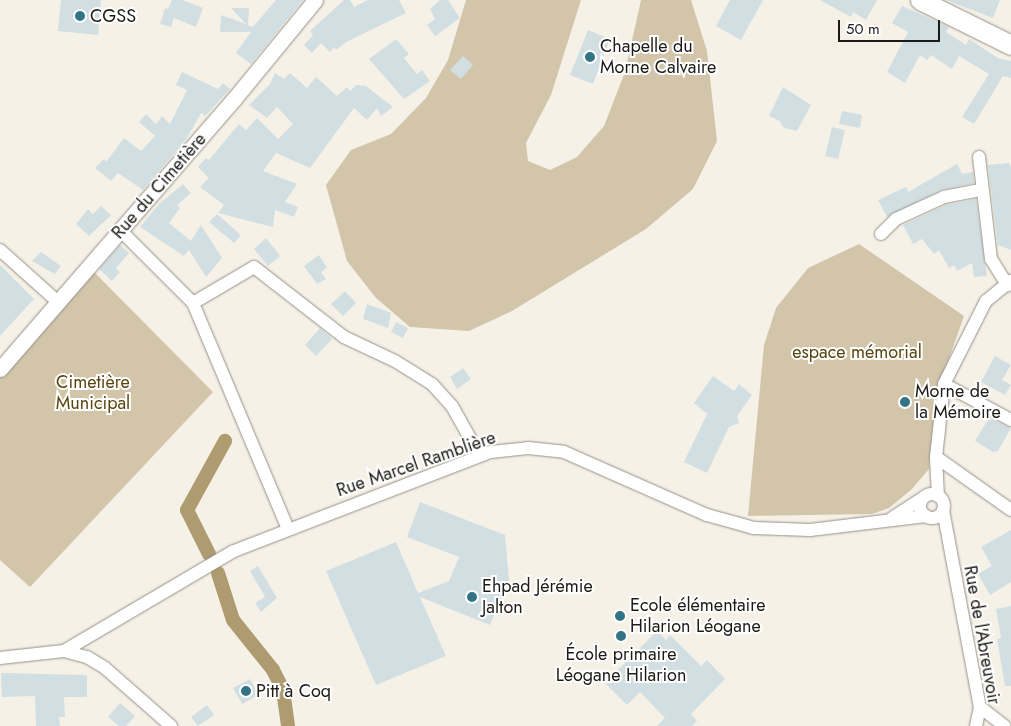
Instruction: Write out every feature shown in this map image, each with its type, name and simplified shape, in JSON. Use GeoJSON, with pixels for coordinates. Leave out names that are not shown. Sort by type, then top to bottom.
{"type":"FeatureCollection","features":[{"type":"Feature","properties":{"kind":"main road"},"geometry":{"type":"LineString","coordinates":[[920,0],[1011,45]]}},
{"type":"Feature","properties":{"kind":"street","name":"Rue du Cimetière"},"geometry":{"type":"LineString","coordinates":[[1,366],[234,100],[315,0]]}},
{"type":"Feature","properties":{"kind":"street"},"geometry":{"type":"LineString","coordinates":[[949,551],[928,517],[920,508],[930,496],[936,474],[936,457],[944,384],[986,301],[1009,283],[991,259],[981,190],[979,157]]}},
{"type":"Feature","properties":{"kind":"street"},"geometry":{"type":"LineString","coordinates":[[881,234],[896,219],[944,197],[981,190]]}},
{"type":"Feature","properties":{"kind":"street"},"geometry":{"type":"LineString","coordinates":[[120,230],[193,303],[288,529]]}},
{"type":"Feature","properties":{"kind":"street"},"geometry":{"type":"LineString","coordinates":[[0,250],[57,301]]}},
{"type":"Feature","properties":{"kind":"street"},"geometry":{"type":"LineString","coordinates":[[193,303],[254,267],[344,337],[395,361],[432,384],[452,406],[480,456]]}},
{"type":"Feature","properties":{"kind":"street"},"geometry":{"type":"LineString","coordinates":[[944,384],[1011,420]]}},
{"type":"Feature","properties":{"kind":"street","name":"Rue Marcel Ramblière"},"geometry":{"type":"LineString","coordinates":[[0,658],[64,651],[234,551],[480,456],[528,448],[564,452],[707,515],[754,528],[810,530],[892,518],[928,517]]}},
{"type":"Feature","properties":{"kind":"street"},"geometry":{"type":"LineString","coordinates":[[936,457],[1011,510]]}},
{"type":"Feature","properties":{"kind":"street"},"geometry":{"type":"LineString","coordinates":[[930,496],[943,510],[949,551]]}},
{"type":"Feature","properties":{"kind":"street","name":"Rue Marcel Ramblière"},"geometry":{"type":"LineString","coordinates":[[892,518],[930,496]]}},
{"type":"Feature","properties":{"kind":"street"},"geometry":{"type":"LineString","coordinates":[[928,517],[943,510]]}},
{"type":"Feature","properties":{"kind":"street","name":"Rue de l'Abreuvoir"},"geometry":{"type":"LineString","coordinates":[[949,551],[980,707],[976,726]]}},
{"type":"Feature","properties":{"kind":"street"},"geometry":{"type":"LineString","coordinates":[[64,651],[87,657],[105,668],[170,726]]}},
{"type":"Feature","properties":{"kind":"street"},"geometry":{"type":"LineString","coordinates":[[980,707],[1004,726]]}},
{"type":"Feature","properties":{"kind":"green space"},"geometry":{"type":"Polygon","coordinates":[[[466,0],[581,0],[551,95],[526,143],[528,161],[550,170],[577,157],[604,126],[625,72],[641,0],[691,0],[707,51],[717,141],[693,189],[646,229],[512,311],[469,331],[410,327],[376,298],[347,261],[326,185],[351,150],[391,134],[426,98],[448,60],[466,0]]]}},
{"type":"Feature","properties":{"kind":"green space","name":"espace mémorial"},"geometry":{"type":"Polygon","coordinates":[[[859,244],[964,316],[935,398],[929,469],[911,490],[889,508],[872,514],[748,516],[764,345],[776,308],[808,268],[859,244]]]}},
{"type":"Feature","properties":{"kind":"green space","name":"Cimetière Municipal"},"geometry":{"type":"Polygon","coordinates":[[[89,267],[213,392],[30,587],[0,560],[0,369],[89,267]]]}},
{"type":"Feature","properties":{"kind":"building","name":"CGSS"},"geometry":{"type":"Polygon","coordinates":[[[61,0],[101,0],[98,35],[58,31],[61,0]]]}},
{"type":"Feature","properties":{"kind":"building"},"geometry":{"type":"Polygon","coordinates":[[[172,0],[182,0],[203,8],[196,27],[174,18],[171,27],[160,24],[165,8],[168,9],[172,0]]]}},
{"type":"Feature","properties":{"kind":"building"},"geometry":{"type":"Polygon","coordinates":[[[276,0],[303,0],[251,64],[236,53],[251,32],[220,32],[221,15],[246,24],[231,8],[249,8],[248,25],[253,27],[276,0]]]}},
{"type":"Feature","properties":{"kind":"building"},"geometry":{"type":"Polygon","coordinates":[[[344,0],[350,0],[354,7],[368,0],[399,0],[406,13],[346,42],[336,50],[334,47],[330,52],[321,43],[312,53],[304,45],[313,35],[310,31],[344,0]]]}},
{"type":"Feature","properties":{"kind":"building"},"geometry":{"type":"Polygon","coordinates":[[[440,0],[448,0],[460,18],[435,36],[427,25],[435,19],[430,9],[440,0]]]}},
{"type":"Feature","properties":{"kind":"building"},"geometry":{"type":"Polygon","coordinates":[[[730,0],[763,0],[741,40],[716,26],[730,0]]]}},
{"type":"Feature","properties":{"kind":"building"},"geometry":{"type":"Polygon","coordinates":[[[820,0],[877,0],[866,20],[853,12],[851,17],[820,0]]]}},
{"type":"Feature","properties":{"kind":"building"},"geometry":{"type":"Polygon","coordinates":[[[946,0],[1000,0],[993,18],[946,0]]]}},
{"type":"Feature","properties":{"kind":"building"},"geometry":{"type":"Polygon","coordinates":[[[902,6],[949,27],[946,32],[966,45],[969,39],[998,58],[1011,61],[1011,78],[1003,76],[974,124],[962,117],[989,74],[959,56],[952,69],[931,55],[927,60],[920,55],[905,83],[887,72],[908,32],[892,23],[902,6]]]}},
{"type":"Feature","properties":{"kind":"building","name":"Chapelle du Morne Calvaire"},"geometry":{"type":"Polygon","coordinates":[[[588,30],[610,39],[593,84],[570,75],[588,30]]]}},
{"type":"Feature","properties":{"kind":"building"},"geometry":{"type":"Polygon","coordinates":[[[396,39],[409,54],[404,58],[417,74],[422,70],[430,81],[404,99],[369,59],[396,39]]]}},
{"type":"Feature","properties":{"kind":"building"},"geometry":{"type":"Polygon","coordinates":[[[463,56],[473,65],[461,79],[450,70],[463,56]]]}},
{"type":"Feature","properties":{"kind":"building"},"geometry":{"type":"Polygon","coordinates":[[[182,72],[218,89],[223,83],[230,89],[205,116],[201,113],[187,138],[143,190],[118,173],[111,181],[95,168],[104,159],[106,162],[124,138],[141,151],[155,136],[139,122],[146,114],[156,124],[162,116],[170,124],[187,90],[176,85],[182,72]]]}},
{"type":"Feature","properties":{"kind":"building"},"geometry":{"type":"Polygon","coordinates":[[[275,73],[284,79],[290,73],[307,88],[316,77],[337,96],[347,87],[350,91],[356,85],[366,86],[393,107],[381,116],[377,108],[367,120],[354,108],[310,168],[276,153],[263,171],[297,184],[285,202],[298,207],[294,217],[275,210],[273,227],[218,213],[224,205],[200,187],[209,178],[198,167],[206,158],[209,160],[239,124],[246,130],[257,118],[278,139],[293,124],[277,107],[267,118],[249,105],[270,84],[275,73]]]}},
{"type":"Feature","properties":{"kind":"building"},"geometry":{"type":"Polygon","coordinates":[[[783,87],[811,105],[797,131],[784,128],[780,121],[769,116],[783,87]]]}},
{"type":"Feature","properties":{"kind":"building"},"geometry":{"type":"Polygon","coordinates":[[[842,111],[862,115],[860,128],[839,124],[842,111]]]}},
{"type":"Feature","properties":{"kind":"building"},"geometry":{"type":"Polygon","coordinates":[[[832,127],[845,130],[838,159],[825,156],[832,127]]]}},
{"type":"Feature","properties":{"kind":"building"},"geometry":{"type":"Polygon","coordinates":[[[1009,163],[1011,167],[1011,250],[998,245],[988,165],[1009,163]]]}},
{"type":"Feature","properties":{"kind":"building"},"geometry":{"type":"Polygon","coordinates":[[[957,164],[962,174],[973,172],[974,183],[941,190],[887,217],[878,200],[906,187],[908,192],[957,164]]]}},
{"type":"Feature","properties":{"kind":"building"},"geometry":{"type":"Polygon","coordinates":[[[183,184],[191,193],[177,205],[180,208],[169,223],[191,241],[201,225],[222,258],[206,277],[189,250],[184,256],[140,227],[159,204],[183,184]]]}},
{"type":"Feature","properties":{"kind":"building"},"geometry":{"type":"Polygon","coordinates":[[[976,199],[987,276],[974,277],[972,263],[957,271],[954,265],[949,268],[939,250],[934,254],[922,239],[913,244],[903,225],[946,205],[976,199]]]}},
{"type":"Feature","properties":{"kind":"building"},"geometry":{"type":"Polygon","coordinates":[[[101,206],[111,215],[89,236],[76,224],[88,209],[93,214],[101,206]]]}},
{"type":"Feature","properties":{"kind":"building"},"geometry":{"type":"Polygon","coordinates":[[[217,214],[241,235],[234,243],[209,222],[217,214]]]}},
{"type":"Feature","properties":{"kind":"building"},"geometry":{"type":"Polygon","coordinates":[[[266,238],[280,256],[268,266],[254,249],[266,238]]]}},
{"type":"Feature","properties":{"kind":"building"},"geometry":{"type":"Polygon","coordinates":[[[120,245],[129,253],[116,268],[120,272],[112,281],[99,269],[120,245]]]}},
{"type":"Feature","properties":{"kind":"building"},"geometry":{"type":"Polygon","coordinates":[[[41,252],[61,266],[55,274],[32,261],[41,252]]]}},
{"type":"Feature","properties":{"kind":"building"},"geometry":{"type":"Polygon","coordinates":[[[319,255],[327,268],[321,272],[326,279],[317,284],[304,266],[319,255]]]}},
{"type":"Feature","properties":{"kind":"building"},"geometry":{"type":"Polygon","coordinates":[[[0,265],[34,299],[0,336],[0,265]]]}},
{"type":"Feature","properties":{"kind":"building"},"geometry":{"type":"Polygon","coordinates":[[[345,291],[356,303],[343,316],[331,304],[345,291]]]}},
{"type":"Feature","properties":{"kind":"building"},"geometry":{"type":"Polygon","coordinates":[[[367,304],[391,313],[388,328],[363,319],[367,304]]]}},
{"type":"Feature","properties":{"kind":"building"},"geometry":{"type":"Polygon","coordinates":[[[396,322],[408,328],[403,338],[391,332],[396,322]]]}},
{"type":"Feature","properties":{"kind":"building"},"geometry":{"type":"Polygon","coordinates":[[[320,328],[332,339],[316,356],[305,345],[320,328]]]}},
{"type":"Feature","properties":{"kind":"building"},"geometry":{"type":"Polygon","coordinates":[[[995,356],[1011,365],[1002,380],[1011,385],[1005,395],[981,382],[995,356]]]}},
{"type":"Feature","properties":{"kind":"building"},"geometry":{"type":"Polygon","coordinates":[[[463,368],[471,379],[457,389],[450,377],[463,368]]]}},
{"type":"Feature","properties":{"kind":"building"},"geometry":{"type":"Polygon","coordinates":[[[713,376],[734,391],[739,384],[752,395],[737,416],[739,423],[729,427],[707,473],[684,462],[707,414],[694,403],[713,376]]]}},
{"type":"Feature","properties":{"kind":"building"},"geometry":{"type":"Polygon","coordinates":[[[989,418],[1011,428],[998,451],[993,452],[975,441],[989,418]]]}},
{"type":"Feature","properties":{"kind":"building","name":"Ehpad Jérémie Jalton"},"geometry":{"type":"Polygon","coordinates":[[[420,502],[505,535],[509,580],[490,625],[420,597],[446,656],[376,685],[326,571],[396,542],[418,593],[449,581],[459,557],[407,537],[420,502]]]}},
{"type":"Feature","properties":{"kind":"building"},"geometry":{"type":"Polygon","coordinates":[[[1011,530],[1011,582],[990,595],[978,574],[992,566],[981,547],[1011,530]]]}},
{"type":"Feature","properties":{"kind":"building"},"geometry":{"type":"Polygon","coordinates":[[[258,566],[277,598],[261,612],[255,603],[265,597],[250,571],[258,566]]]}},
{"type":"Feature","properties":{"kind":"building"},"geometry":{"type":"Polygon","coordinates":[[[1011,606],[1011,686],[1005,686],[997,639],[1001,638],[996,609],[1011,606]]]}},
{"type":"Feature","properties":{"kind":"building"},"geometry":{"type":"Polygon","coordinates":[[[657,631],[666,640],[670,635],[701,666],[707,660],[725,679],[691,714],[697,721],[692,726],[657,726],[665,718],[640,692],[627,705],[605,683],[657,631]]]}},
{"type":"Feature","properties":{"kind":"building"},"geometry":{"type":"Polygon","coordinates":[[[1,673],[87,675],[87,697],[64,697],[65,717],[59,717],[60,726],[36,726],[35,696],[2,697],[1,673]]]}},
{"type":"Feature","properties":{"kind":"building","name":"Pitt à Coq"},"geometry":{"type":"Polygon","coordinates":[[[250,679],[259,695],[242,704],[233,688],[250,679]]]}},
{"type":"Feature","properties":{"kind":"building"},"geometry":{"type":"Polygon","coordinates":[[[120,703],[135,716],[126,726],[119,726],[108,717],[120,703]]]}},
{"type":"Feature","properties":{"kind":"building"},"geometry":{"type":"Polygon","coordinates":[[[207,705],[214,715],[198,726],[191,717],[207,705]]]}},
{"type":"Feature","properties":{"kind":"waterway"},"geometry":{"type":"LineString","coordinates":[[209,554],[187,510],[225,441]]}},
{"type":"Feature","properties":{"kind":"waterway"},"geometry":{"type":"LineString","coordinates":[[218,573],[233,620],[273,670],[283,690],[288,726]]}},
{"type":"Feature","properties":{"kind":"place","name":"CGSS"},"geometry":{"type":"Point","coordinates":[80,16]}},
{"type":"Feature","properties":{"kind":"place","name":"Chapelle du Morne Calvaire"},"geometry":{"type":"Point","coordinates":[590,57]}},
{"type":"Feature","properties":{"kind":"place","name":"Morne de la Mémoire"},"geometry":{"type":"Point","coordinates":[905,402]}},
{"type":"Feature","properties":{"kind":"place","name":"Ehpad Jérémie Jalton"},"geometry":{"type":"Point","coordinates":[472,597]}},
{"type":"Feature","properties":{"kind":"place","name":"Ecole élémentaire Hilarion Léogane"},"geometry":{"type":"Point","coordinates":[620,616]}},
{"type":"Feature","properties":{"kind":"place","name":"École primaire Léogane Hilarion"},"geometry":{"type":"Point","coordinates":[621,636]}},
{"type":"Feature","properties":{"kind":"place","name":"Pitt à Coq"},"geometry":{"type":"Point","coordinates":[246,691]}}]}
